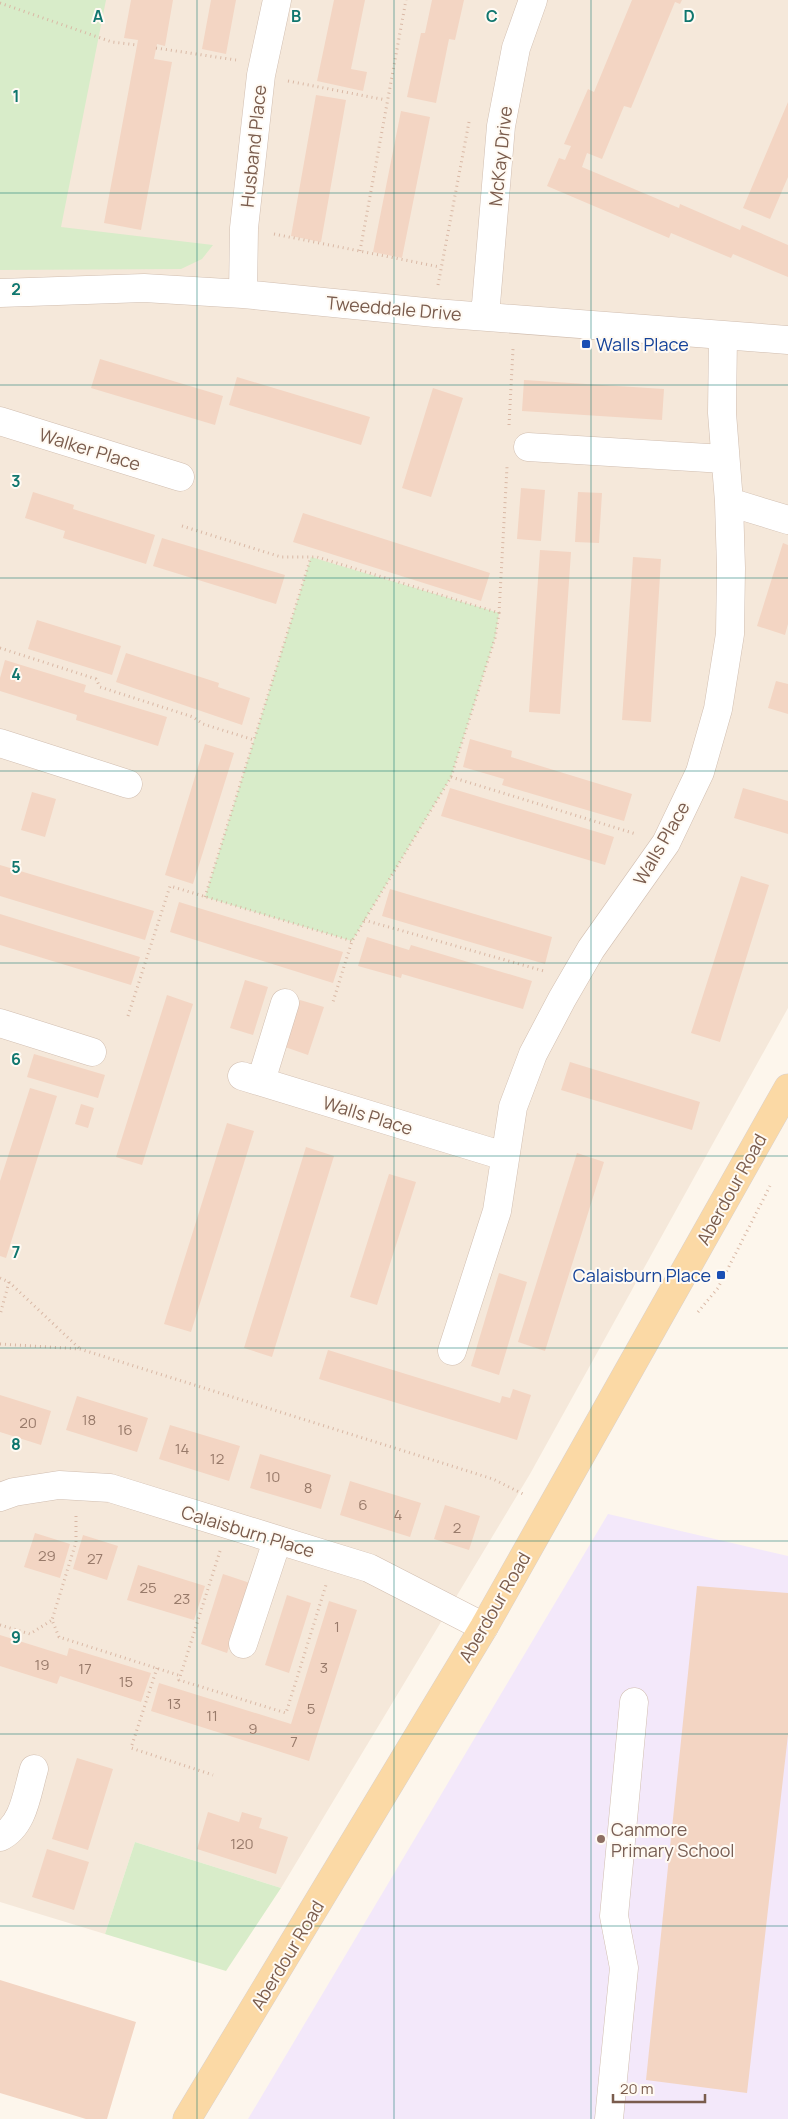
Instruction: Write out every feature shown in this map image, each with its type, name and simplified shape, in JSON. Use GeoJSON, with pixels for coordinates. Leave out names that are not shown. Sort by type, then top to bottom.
{"type":"FeatureCollection","features":[{"type":"Feature","properties":{"kind":"main road","name":"Aberdour Road"},"geometry":{"type":"LineString","coordinates":[[187,2119],[484,1627],[788,1088]]}},
{"type":"Feature","properties":{"kind":"street","name":"Husband Place"},"geometry":{"type":"LineString","coordinates":[[243,294],[244,228],[262,70],[277,0]]}},
{"type":"Feature","properties":{"kind":"street","name":"McKay Drive"},"geometry":{"type":"LineString","coordinates":[[485,316],[501,126],[516,48],[533,0]]}},
{"type":"Feature","properties":{"kind":"street","name":"Tweeddale Drive"},"geometry":{"type":"LineString","coordinates":[[0,293],[144,288],[243,294],[436,313],[788,340]]}},
{"type":"Feature","properties":{"kind":"street","name":"Walls Place"},"geometry":{"type":"LineString","coordinates":[[452,1351],[497,1211],[513,1107],[541,1038],[591,949],[666,843],[700,772],[718,709],[730,634],[729,502],[724,459],[722,413],[723,336]]}},
{"type":"Feature","properties":{"kind":"street","name":"Walker Place"},"geometry":{"type":"LineString","coordinates":[[0,421],[180,477]]}},
{"type":"Feature","properties":{"kind":"street"},"geometry":{"type":"LineString","coordinates":[[528,447],[724,459]]}},
{"type":"Feature","properties":{"kind":"street"},"geometry":{"type":"LineString","coordinates":[[729,502],[788,520]]}},
{"type":"Feature","properties":{"kind":"street"},"geometry":{"type":"LineString","coordinates":[[0,743],[128,784]]}},
{"type":"Feature","properties":{"kind":"street","name":"Walls Place"},"geometry":{"type":"LineString","coordinates":[[285,1003],[251,1079],[504,1156]]}},
{"type":"Feature","properties":{"kind":"street"},"geometry":{"type":"LineString","coordinates":[[0,1023],[92,1052]]}},
{"type":"Feature","properties":{"kind":"street","name":"Calaisburn Place"},"geometry":{"type":"LineString","coordinates":[[0,1497],[14,1492],[50,1486],[110,1488],[277,1541],[370,1568],[484,1627]]}},
{"type":"Feature","properties":{"kind":"street"},"geometry":{"type":"LineString","coordinates":[[243,1644],[277,1541]]}},
{"type":"Feature","properties":{"kind":"street"},"geometry":{"type":"LineString","coordinates":[[610,2119],[624,1968],[614,1916],[634,1702]]}},
{"type":"Feature","properties":{"kind":"street"},"geometry":{"type":"LineString","coordinates":[[0,1837],[8,1833],[18,1822],[34,1769]]}},
{"type":"Feature","properties":{"kind":"path"},"geometry":{"type":"LineString","coordinates":[[360,251],[386,100],[406,0]]}},
{"type":"Feature","properties":{"kind":"path"},"geometry":{"type":"LineString","coordinates":[[0,3],[112,42],[137,45]]}},
{"type":"Feature","properties":{"kind":"path"},"geometry":{"type":"LineString","coordinates":[[156,48],[262,70],[386,100]]}},
{"type":"Feature","properties":{"kind":"path"},"geometry":{"type":"LineString","coordinates":[[436,313],[440,267],[471,115]]}},
{"type":"Feature","properties":{"kind":"path"},"geometry":{"type":"LineString","coordinates":[[244,228],[440,267]]}},
{"type":"Feature","properties":{"kind":"path"},"geometry":{"type":"LineString","coordinates":[[509,427],[513,348]]}},
{"type":"Feature","properties":{"kind":"path"},"geometry":{"type":"LineString","coordinates":[[332,1005],[352,941],[451,777],[495,638],[499,613],[507,466]]}},
{"type":"Feature","properties":{"kind":"path"},"geometry":{"type":"LineString","coordinates":[[182,526],[280,557],[311,557],[499,613]]}},
{"type":"Feature","properties":{"kind":"path"},"geometry":{"type":"LineString","coordinates":[[205,897],[311,557]]}},
{"type":"Feature","properties":{"kind":"path"},"geometry":{"type":"LineString","coordinates":[[0,648],[96,679],[100,687],[193,717],[203,724],[254,740]]}},
{"type":"Feature","properties":{"kind":"path"},"geometry":{"type":"LineString","coordinates":[[451,777],[636,834]]}},
{"type":"Feature","properties":{"kind":"path"},"geometry":{"type":"LineString","coordinates":[[128,1016],[170,886],[352,941]]}},
{"type":"Feature","properties":{"kind":"path"},"geometry":{"type":"LineString","coordinates":[[364,920],[550,973]]}},
{"type":"Feature","properties":{"kind":"path"},"geometry":{"type":"LineString","coordinates":[[0,1278],[9,1282],[80,1349]]}},
{"type":"Feature","properties":{"kind":"path"},"geometry":{"type":"LineString","coordinates":[[0,1315],[9,1282]]}},
{"type":"Feature","properties":{"kind":"path"},"geometry":{"type":"LineString","coordinates":[[0,1344],[80,1349],[494,1479],[524,1495]]}},
{"type":"Feature","properties":{"kind":"path"},"geometry":{"type":"LineString","coordinates":[[75,1486],[76,1542],[52,1620],[59,1637],[181,1676]]}},
{"type":"Feature","properties":{"kind":"path"},"geometry":{"type":"LineString","coordinates":[[0,1625],[30,1634],[52,1620]]}},
{"type":"Feature","properties":{"kind":"path"},"geometry":{"type":"LineString","coordinates":[[157,1668],[131,1748],[213,1775]]}},
{"type":"Feature","properties":{"kind":"shaded area"},"geometry":{"type":"Polygon","coordinates":[[[0,0],[788,0],[788,1008],[530,1474],[281,1888],[135,1842],[105,1934],[0,1902],[0,0]]]}},
{"type":"Feature","properties":{"kind":"shaded area","name":"Canmore Primary School"},"geometry":{"type":"Polygon","coordinates":[[[608,1514],[788,1556],[788,2119],[248,2119],[608,1514]]]}},
{"type":"Feature","properties":{"kind":"green space"},"geometry":{"type":"Polygon","coordinates":[[[0,0],[106,0],[61,227],[213,245],[202,259],[181,269],[0,270],[0,0]]]}},
{"type":"Feature","properties":{"kind":"green space"},"geometry":{"type":"Polygon","coordinates":[[[311,557],[499,613],[495,638],[451,777],[352,941],[205,897],[311,557]]]}},
{"type":"Feature","properties":{"kind":"green space"},"geometry":{"type":"Polygon","coordinates":[[[135,1842],[281,1888],[226,1971],[105,1934],[135,1842]]]}},
{"type":"Feature","properties":{"kind":"building"},"geometry":{"type":"Polygon","coordinates":[[[131,0],[173,0],[165,46],[157,44],[154,59],[172,62],[141,230],[104,223],[138,40],[124,38],[131,0]]]}},
{"type":"Feature","properties":{"kind":"building"},"geometry":{"type":"Polygon","coordinates":[[[211,0],[236,0],[226,54],[202,49],[211,0]]]}},
{"type":"Feature","properties":{"kind":"building"},"geometry":{"type":"Polygon","coordinates":[[[334,0],[365,0],[351,69],[367,72],[363,91],[317,81],[334,0]]]}},
{"type":"Feature","properties":{"kind":"building"},"geometry":{"type":"Polygon","coordinates":[[[432,0],[464,0],[455,40],[449,39],[436,103],[407,97],[421,33],[425,33],[432,0]]]}},
{"type":"Feature","properties":{"kind":"building"},"geometry":{"type":"Polygon","coordinates":[[[632,0],[682,0],[680,4],[675,2],[631,108],[624,106],[602,159],[587,153],[582,167],[679,208],[680,204],[740,230],[742,225],[788,245],[788,277],[733,254],[731,258],[671,233],[669,238],[547,186],[559,158],[565,160],[571,146],[564,144],[588,89],[594,92],[632,0]]]}},
{"type":"Feature","properties":{"kind":"building"},"geometry":{"type":"Polygon","coordinates":[[[316,95],[346,100],[321,242],[291,236],[316,95]]]}},
{"type":"Feature","properties":{"kind":"building"},"geometry":{"type":"Polygon","coordinates":[[[788,102],[788,177],[770,219],[743,208],[788,102]]]}},
{"type":"Feature","properties":{"kind":"building"},"geometry":{"type":"Polygon","coordinates":[[[401,111],[430,117],[402,258],[373,252],[401,111]]]}},
{"type":"Feature","properties":{"kind":"building"},"geometry":{"type":"Polygon","coordinates":[[[100,359],[223,396],[215,425],[91,388],[100,359]]]}},
{"type":"Feature","properties":{"kind":"building"},"geometry":{"type":"Polygon","coordinates":[[[237,377],[370,417],[361,445],[229,405],[237,377]]]}},
{"type":"Feature","properties":{"kind":"building"},"geometry":{"type":"Polygon","coordinates":[[[524,380],[664,389],[662,420],[522,411],[524,380]]]}},
{"type":"Feature","properties":{"kind":"building"},"geometry":{"type":"Polygon","coordinates":[[[433,388],[463,398],[431,497],[402,488],[433,388]]]}},
{"type":"Feature","properties":{"kind":"building"},"geometry":{"type":"Polygon","coordinates":[[[521,488],[545,490],[541,541],[517,539],[521,488]]]}},
{"type":"Feature","properties":{"kind":"building"},"geometry":{"type":"Polygon","coordinates":[[[33,492],[74,505],[73,509],[155,535],[146,564],[63,538],[65,531],[25,518],[33,492]]]}},
{"type":"Feature","properties":{"kind":"building"},"geometry":{"type":"Polygon","coordinates":[[[578,492],[602,493],[599,543],[575,542],[578,492]]]}},
{"type":"Feature","properties":{"kind":"building"},"geometry":{"type":"Polygon","coordinates":[[[303,513],[490,573],[481,601],[293,542],[303,513]]]}},
{"type":"Feature","properties":{"kind":"building"},"geometry":{"type":"Polygon","coordinates":[[[162,538],[285,575],[276,604],[153,566],[162,538]]]}},
{"type":"Feature","properties":{"kind":"building"},"geometry":{"type":"Polygon","coordinates":[[[783,543],[788,545],[788,624],[785,635],[757,626],[783,543]]]}},
{"type":"Feature","properties":{"kind":"building"},"geometry":{"type":"Polygon","coordinates":[[[540,550],[571,552],[560,714],[529,712],[540,550]]]}},
{"type":"Feature","properties":{"kind":"building"},"geometry":{"type":"Polygon","coordinates":[[[633,557],[661,559],[651,722],[622,720],[633,557]]]}},
{"type":"Feature","properties":{"kind":"building"},"geometry":{"type":"Polygon","coordinates":[[[37,620],[121,646],[112,675],[28,649],[37,620]]]}},
{"type":"Feature","properties":{"kind":"building"},"geometry":{"type":"Polygon","coordinates":[[[126,653],[219,683],[218,687],[250,698],[242,725],[116,682],[126,653]]]}},
{"type":"Feature","properties":{"kind":"building"},"geometry":{"type":"Polygon","coordinates":[[[5,660],[86,685],[84,692],[167,717],[158,746],[76,720],[77,715],[0,691],[0,678],[5,660]]]}},
{"type":"Feature","properties":{"kind":"building"},"geometry":{"type":"Polygon","coordinates":[[[776,681],[788,684],[788,714],[768,708],[776,681]]]}},
{"type":"Feature","properties":{"kind":"building"},"geometry":{"type":"Polygon","coordinates":[[[470,739],[512,751],[511,757],[632,794],[624,821],[502,785],[504,779],[463,767],[470,739]]]}},
{"type":"Feature","properties":{"kind":"building"},"geometry":{"type":"Polygon","coordinates":[[[205,744],[234,753],[193,884],[165,875],[205,744]]]}},
{"type":"Feature","properties":{"kind":"building"},"geometry":{"type":"Polygon","coordinates":[[[450,788],[614,837],[605,865],[441,816],[450,788]]]}},
{"type":"Feature","properties":{"kind":"building"},"geometry":{"type":"Polygon","coordinates":[[[743,788],[788,801],[788,834],[734,818],[743,788]]]}},
{"type":"Feature","properties":{"kind":"building"},"geometry":{"type":"Polygon","coordinates":[[[32,792],[56,799],[45,837],[21,830],[32,792]]]}},
{"type":"Feature","properties":{"kind":"building"},"geometry":{"type":"Polygon","coordinates":[[[0,865],[154,911],[145,940],[0,896],[0,865]]]}},
{"type":"Feature","properties":{"kind":"building"},"geometry":{"type":"Polygon","coordinates":[[[741,876],[769,885],[720,1042],[691,1033],[741,876]]]}},
{"type":"Feature","properties":{"kind":"building"},"geometry":{"type":"Polygon","coordinates":[[[390,889],[552,937],[545,964],[382,916],[390,889]]]}},
{"type":"Feature","properties":{"kind":"building"},"geometry":{"type":"Polygon","coordinates":[[[179,902],[343,952],[333,983],[170,932],[179,902]]]}},
{"type":"Feature","properties":{"kind":"building"},"geometry":{"type":"Polygon","coordinates":[[[0,914],[140,957],[131,985],[0,945],[0,914]]]}},
{"type":"Feature","properties":{"kind":"building"},"geometry":{"type":"Polygon","coordinates":[[[367,937],[409,950],[411,945],[532,981],[523,1009],[402,974],[401,978],[358,966],[367,937]]]}},
{"type":"Feature","properties":{"kind":"building"},"geometry":{"type":"Polygon","coordinates":[[[245,980],[268,987],[253,1035],[230,1028],[245,980]]]}},
{"type":"Feature","properties":{"kind":"building"},"geometry":{"type":"Polygon","coordinates":[[[167,995],[193,1004],[142,1165],[116,1157],[167,995]]]}},
{"type":"Feature","properties":{"kind":"building"},"geometry":{"type":"Polygon","coordinates":[[[300,1000],[324,1007],[308,1055],[285,1047],[300,1000]]]}},
{"type":"Feature","properties":{"kind":"building"},"geometry":{"type":"Polygon","coordinates":[[[34,1054],[105,1075],[98,1098],[27,1077],[34,1054]]]}},
{"type":"Feature","properties":{"kind":"building"},"geometry":{"type":"Polygon","coordinates":[[[570,1062],[700,1102],[692,1130],[561,1090],[570,1062]]]}},
{"type":"Feature","properties":{"kind":"building"},"geometry":{"type":"Polygon","coordinates":[[[30,1088],[57,1096],[6,1258],[0,1256],[0,1181],[30,1088]]]}},
{"type":"Feature","properties":{"kind":"building"},"geometry":{"type":"Polygon","coordinates":[[[81,1104],[94,1108],[88,1128],[75,1124],[81,1104]]]}},
{"type":"Feature","properties":{"kind":"building"},"geometry":{"type":"Polygon","coordinates":[[[227,1123],[254,1131],[191,1332],[164,1324],[227,1123]]]}},
{"type":"Feature","properties":{"kind":"building"},"geometry":{"type":"Polygon","coordinates":[[[306,1147],[334,1156],[272,1357],[244,1348],[306,1147]]]}},
{"type":"Feature","properties":{"kind":"building"},"geometry":{"type":"Polygon","coordinates":[[[577,1153],[604,1162],[545,1351],[518,1342],[577,1153]]]}},
{"type":"Feature","properties":{"kind":"building"},"geometry":{"type":"Polygon","coordinates":[[[389,1174],[416,1182],[377,1305],[350,1297],[389,1174]]]}},
{"type":"Feature","properties":{"kind":"building"},"geometry":{"type":"Polygon","coordinates":[[[499,1273],[527,1282],[499,1375],[471,1366],[499,1273]]]}},
{"type":"Feature","properties":{"kind":"building"},"geometry":{"type":"Polygon","coordinates":[[[328,1350],[500,1403],[502,1396],[510,1398],[513,1389],[531,1395],[517,1440],[319,1379],[328,1350]]]}},
{"type":"Feature","properties":{"kind":"building"},"geometry":{"type":"Polygon","coordinates":[[[0,1395],[51,1411],[41,1445],[0,1432],[0,1395]]]}},
{"type":"Feature","properties":{"kind":"building"},"geometry":{"type":"Polygon","coordinates":[[[77,1396],[148,1418],[137,1452],[66,1430],[77,1396]]]}},
{"type":"Feature","properties":{"kind":"building"},"geometry":{"type":"Polygon","coordinates":[[[170,1425],[240,1446],[229,1481],[159,1459],[170,1425]]]}},
{"type":"Feature","properties":{"kind":"building"},"geometry":{"type":"Polygon","coordinates":[[[260,1454],[331,1475],[321,1509],[250,1488],[260,1454]]]}},
{"type":"Feature","properties":{"kind":"building"},"geometry":{"type":"Polygon","coordinates":[[[350,1481],[421,1503],[410,1537],[340,1515],[350,1481]]]}},
{"type":"Feature","properties":{"kind":"building"},"geometry":{"type":"Polygon","coordinates":[[[445,1505],[480,1516],[469,1550],[434,1539],[445,1505]]]}},
{"type":"Feature","properties":{"kind":"building"},"geometry":{"type":"Polygon","coordinates":[[[35,1533],[70,1544],[60,1578],[24,1567],[35,1533]]]}},
{"type":"Feature","properties":{"kind":"building"},"geometry":{"type":"Polygon","coordinates":[[[83,1535],[118,1546],[107,1580],[73,1569],[83,1535]]]}},
{"type":"Feature","properties":{"kind":"building"},"geometry":{"type":"Polygon","coordinates":[[[138,1565],[205,1586],[194,1620],[127,1600],[138,1565]]]}},
{"type":"Feature","properties":{"kind":"building"},"geometry":{"type":"Polygon","coordinates":[[[223,1574],[250,1583],[227,1653],[201,1644],[223,1574]]]}},
{"type":"Feature","properties":{"kind":"building"},"geometry":{"type":"Polygon","coordinates":[[[697,1586],[788,1593],[788,1735],[747,2093],[646,2080],[697,1586]]]}},
{"type":"Feature","properties":{"kind":"building"},"geometry":{"type":"Polygon","coordinates":[[[287,1595],[311,1603],[289,1673],[265,1665],[287,1595]]]}},
{"type":"Feature","properties":{"kind":"building"},"geometry":{"type":"Polygon","coordinates":[[[329,1601],[357,1610],[309,1761],[151,1711],[159,1683],[291,1724],[329,1601]]]}},
{"type":"Feature","properties":{"kind":"building"},"geometry":{"type":"Polygon","coordinates":[[[0,1635],[67,1656],[69,1648],[151,1673],[141,1702],[60,1676],[57,1684],[0,1666],[0,1635]]]}},
{"type":"Feature","properties":{"kind":"building"},"geometry":{"type":"Polygon","coordinates":[[[77,1758],[113,1769],[88,1850],[52,1839],[77,1758]]]}},
{"type":"Feature","properties":{"kind":"building"},"geometry":{"type":"Polygon","coordinates":[[[208,1812],[239,1822],[242,1812],[262,1818],[259,1828],[288,1837],[276,1874],[197,1849],[208,1812]]]}},
{"type":"Feature","properties":{"kind":"building"},"geometry":{"type":"Polygon","coordinates":[[[47,1849],[89,1862],[74,1910],[32,1897],[47,1849]]]}},
{"type":"Feature","properties":{"kind":"building"},"geometry":{"type":"Polygon","coordinates":[[[0,1980],[136,2022],[107,2119],[86,2119],[0,2093],[0,1980]]]}},
{"type":"Feature","properties":{"kind":"place","name":"Walls Place"},"geometry":{"type":"Point","coordinates":[586,344]}},
{"type":"Feature","properties":{"kind":"place","name":"Calaisburn Place"},"geometry":{"type":"Point","coordinates":[721,1275]}},
{"type":"Feature","properties":{"kind":"place","name":"Canmore Primary School"},"geometry":{"type":"Point","coordinates":[601,1839]}}]}
